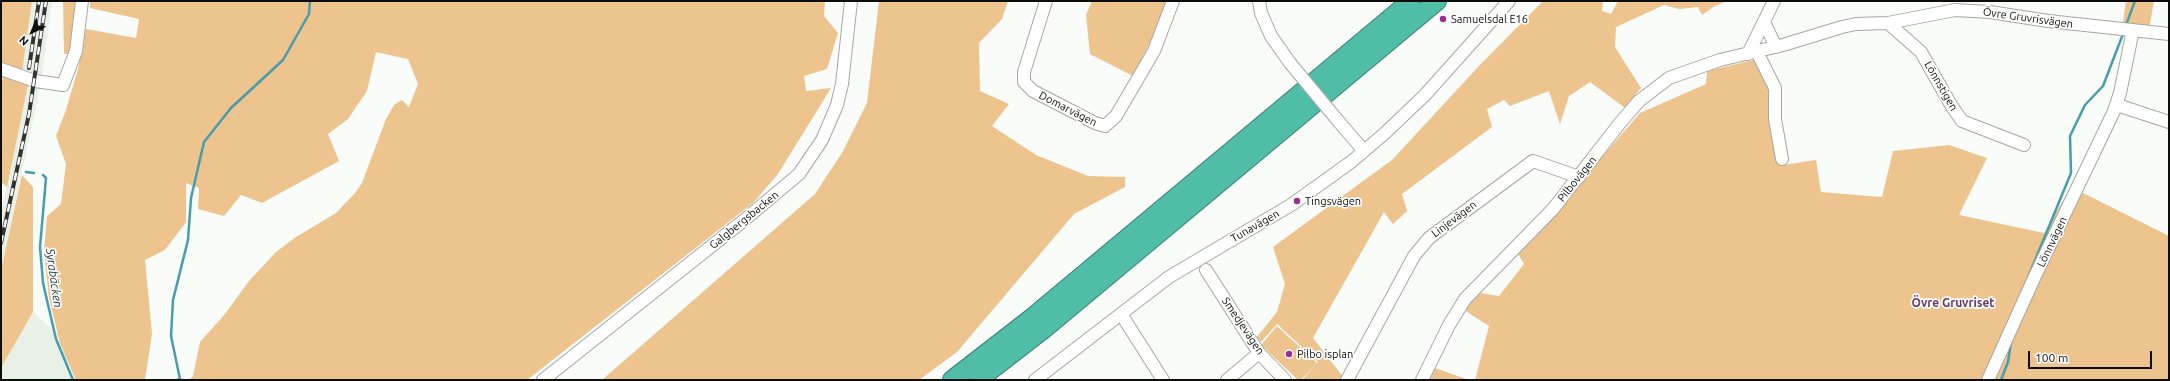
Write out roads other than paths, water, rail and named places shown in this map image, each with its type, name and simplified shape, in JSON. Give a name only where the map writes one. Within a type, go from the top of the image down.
[{"type":"highway","points":[[952,380],[1039,312],[1410,1]]},
{"type":"highway","points":[[978,380],[1045,328],[1437,1]]},
{"type":"street","points":[[2,71],[35,81],[63,85],[76,51],[82,1]]},
{"type":"street","name":"Galgbergsbacken","points":[[543,380],[743,221],[799,174],[826,133],[837,106],[842,84],[851,1]]},
{"type":"street","name":"Domarvägen","points":[[1046,1],[1024,72],[1024,82],[1033,91],[1095,123],[1105,126],[1116,116],[1154,51],[1173,1]]},
{"type":"street","points":[[1259,1],[1261,13],[1271,36],[1290,63],[1364,151]]},
{"type":"street","name":"Tunavägen","points":[[1035,380],[1184,268],[1270,218],[1311,192],[1364,151],[1424,95],[1509,1]]},
{"type":"street","points":[[1774,1],[1765,12],[1752,53],[1774,88],[1775,119],[1782,159]]},
{"type":"street","name":"Övre Gruvrisvägen","points":[[1752,53],[1849,26],[1888,23],[1944,11],[1966,10],[2169,34]]},
{"type":"street","points":[[1765,12],[1776,47]]},
{"type":"street","name":"Lönnstigen","points":[[1888,23],[1921,52],[1950,105],[1962,121],[2024,145]]},
{"type":"street","name":"Lönnvägen","points":[[1988,380],[2117,105],[2127,30]]},
{"type":"street","name":"Pilbovägen","points":[[1422,380],[1452,320],[1465,299],[1537,227],[1639,101],[1668,78],[1693,68],[1752,53]]},
{"type":"street","points":[[2117,105],[2169,122]]},
{"type":"street","name":"Linjevägen","points":[[1347,380],[1414,256],[1429,238],[1533,160],[1579,177]]},
{"type":"street","name":"Smedjevägen","points":[[1206,270],[1259,352],[1285,380]]},
{"type":"street","points":[[1122,314],[1162,380]]},
{"type":"street","points":[[1227,380],[1259,352]]},
{"type":"waterway","points":[[177,380],[180,379],[171,336],[173,300],[188,240],[191,198],[204,142],[231,108],[283,60],[309,14],[310,1]]},
{"type":"waterway","points":[[2126,25],[2135,1]]},
{"type":"waterway","points":[[2017,304],[2071,173],[2070,136],[2085,105],[2103,86],[2123,34]]},
{"type":"waterway","points":[[26,172],[34,173]]},
{"type":"waterway","name":"Syrabäcken","points":[[43,175],[46,178],[40,247],[43,283],[56,339],[73,380]]},
{"type":"waterway","points":[[2001,380],[2008,362],[2011,342]]},
{"type":"railway","points":[[29,68],[39,1]]},
{"type":"railway","points":[[1,243],[29,114],[46,1]]},
{"type":"place","name":"Samuelsdal E16","points":[[1443,19]]},
{"type":"place","name":"Tingsvägen","points":[[1297,201]]},
{"type":"place","name":"Pilbo isplan","points":[[1289,354]]},
{"type":"district","name":"Övre Gruvriset","points":[[1953,303]]}]
